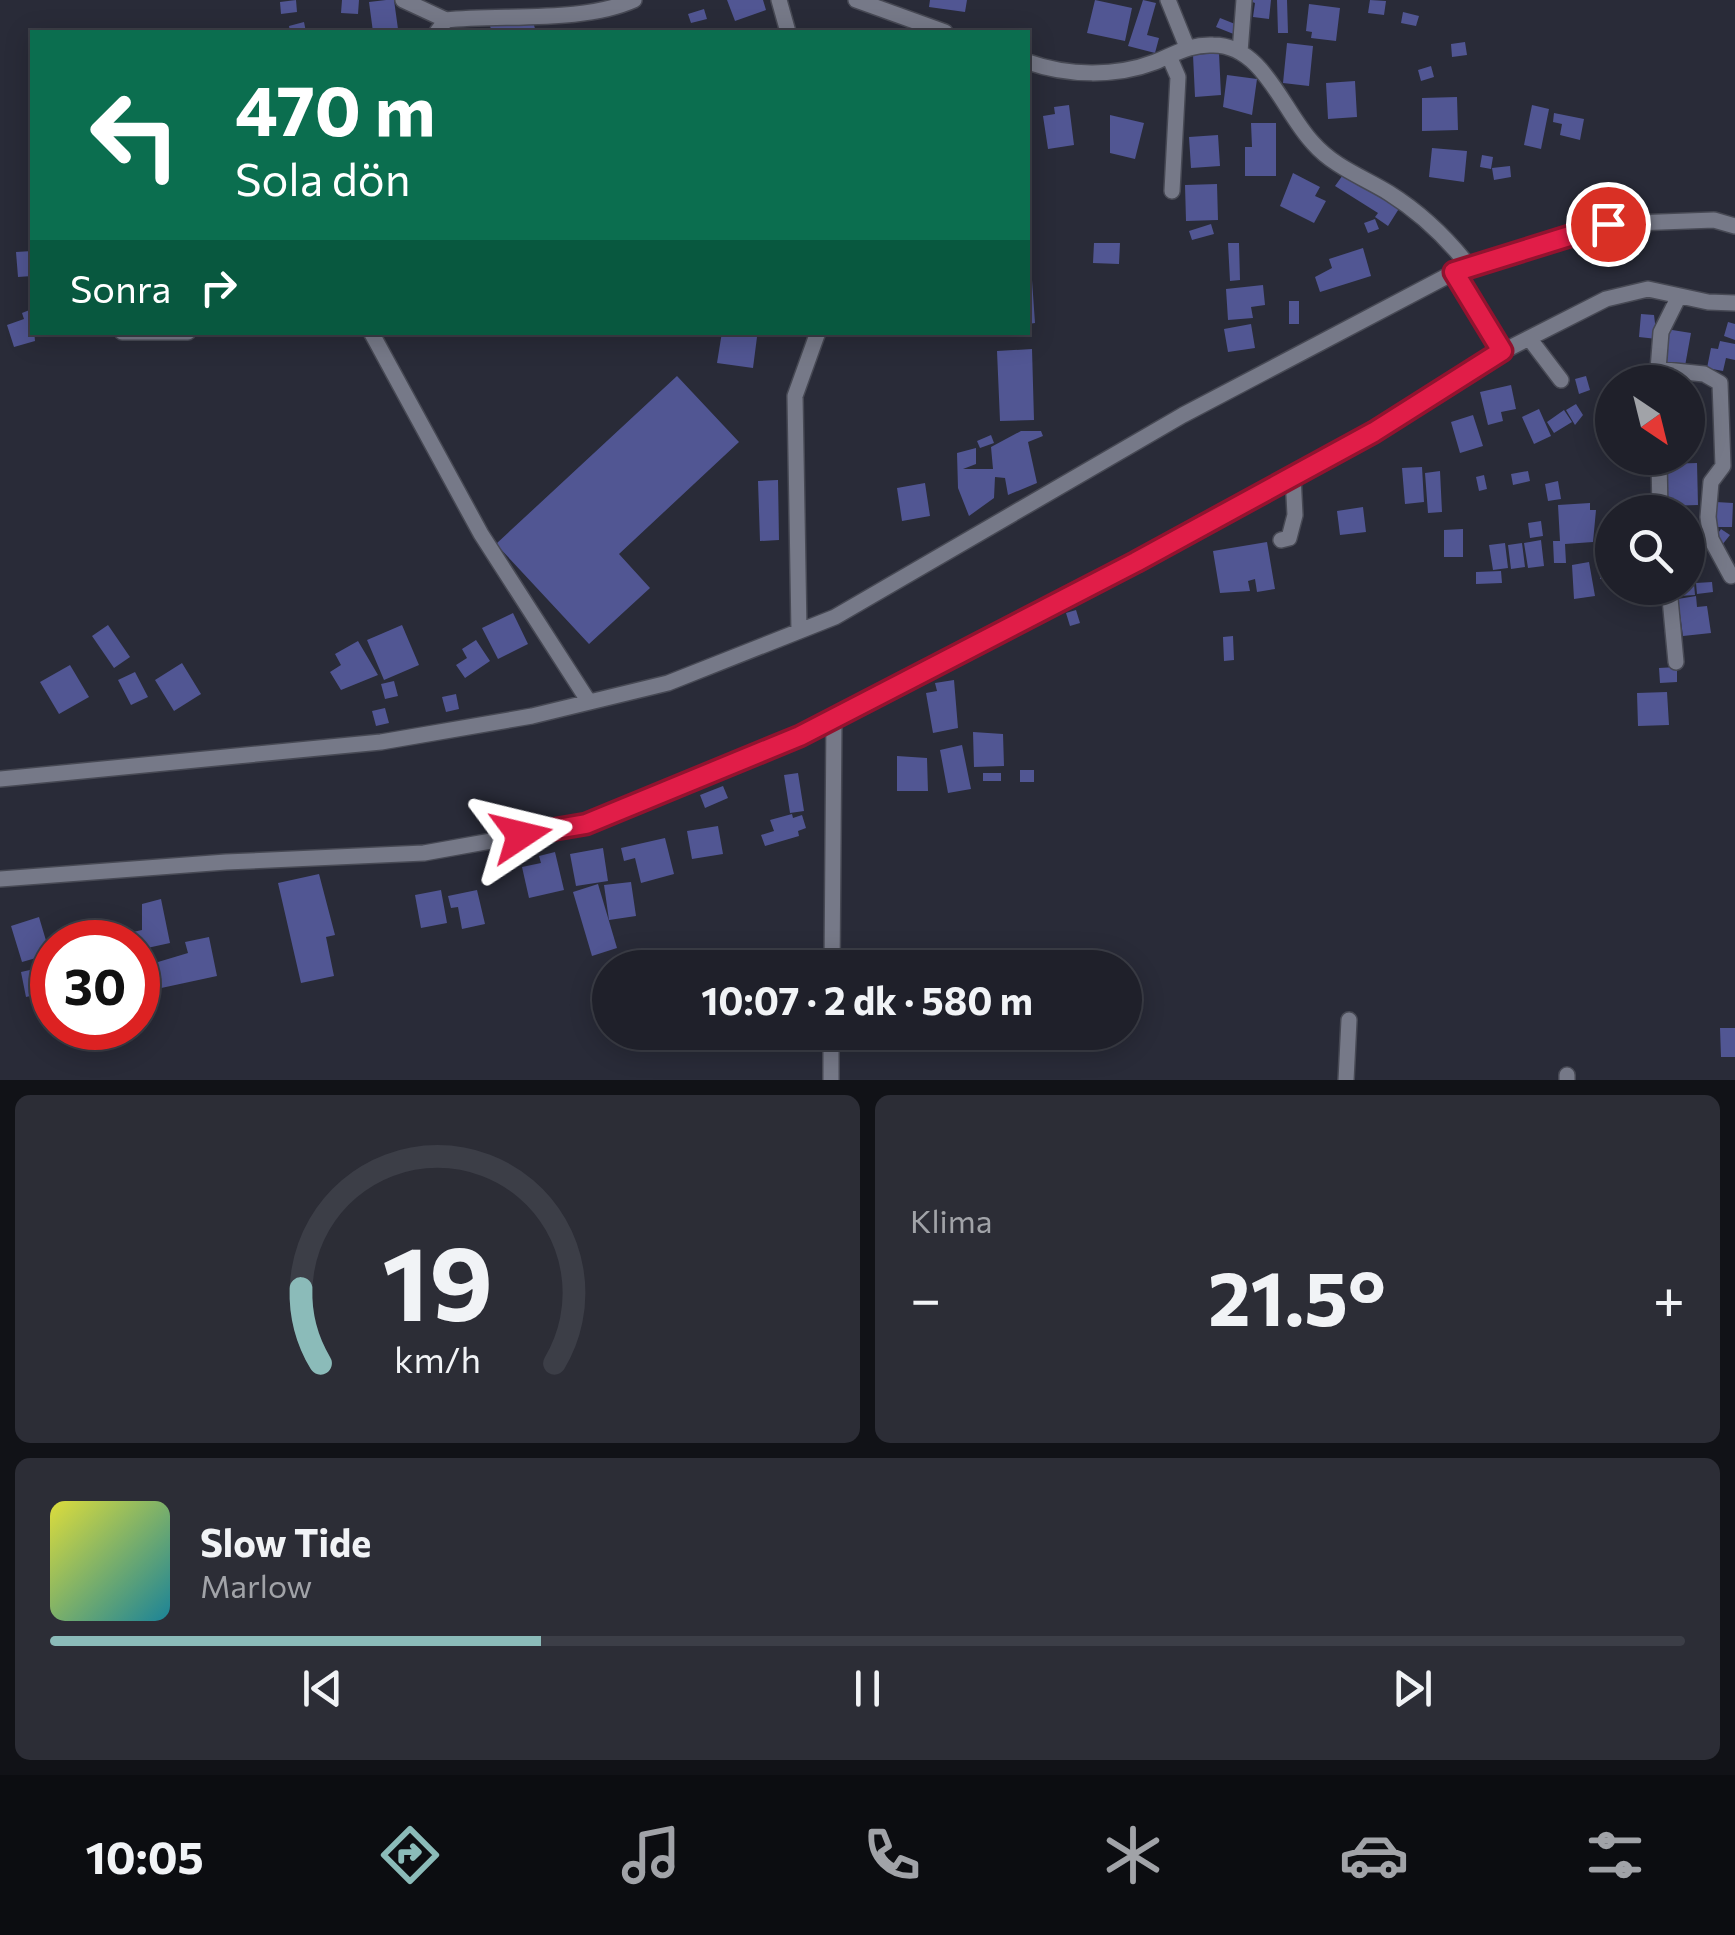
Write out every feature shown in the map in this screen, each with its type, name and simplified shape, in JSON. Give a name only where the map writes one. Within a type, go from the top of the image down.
[{"type":"street","points":[[403,0],[441,26],[620,6],[634,0]]},
{"type":"street","points":[[780,0],[788,30]]},
{"type":"street","points":[[856,0],[939,30]]},
{"type":"street","points":[[1168,0],[1187,47]]},
{"type":"street","points":[[1240,52],[1244,0]]},
{"type":"street","points":[[544,30],[548,14]]},
{"type":"street","points":[[1030,62],[1108,74],[1187,47],[1217,44],[1240,52],[1263,72],[1312,142],[1338,165],[1391,194],[1441,230],[1502,351]]},
{"type":"street","points":[[1169,56],[1178,77],[1172,192]]},
{"type":"street","points":[[0,779],[381,742],[668,683],[835,616],[968,543],[1182,415],[1461,268],[1608,224],[1714,220],[1735,226]]},
{"type":"street","points":[[0,879],[226,862],[424,853],[586,824],[674,792],[834,719],[1374,432],[1502,351],[1606,299],[1648,289],[1735,302]]},
{"type":"street","points":[[1657,365],[1661,332],[1679,296]]},
{"type":"street","points":[[373,335],[481,534],[589,702]]},
{"type":"street","points":[[799,631],[795,396],[817,335]]},
{"type":"street","points":[[1529,338],[1561,380]]},
{"type":"street","points":[[1705,375],[1720,383],[1723,466],[1711,482],[1710,539],[1731,576]]},
{"type":"street","points":[[1281,540],[1288,538],[1295,515],[1293,476]]},
{"type":"street","points":[[1671,605],[1676,662]]},
{"type":"street","points":[[832,950],[834,719]]},
{"type":"street","points":[[1346,1080],[1350,1020]]},
{"type":"street","points":[[831,1050],[831,1080]]},
{"type":"building","points":[[296,0],[297,12],[281,14],[280,2]]},
{"type":"building","points":[[342,0],[359,0],[358,14],[341,13]]},
{"type":"building","points":[[394,0],[398,29],[373,30],[369,2]]},
{"type":"building","points":[[727,0],[763,0],[766,10],[735,21]]},
{"type":"building","points":[[930,0],[967,0],[965,12],[929,7]]},
{"type":"building","points":[[1095,0],[1132,8],[1125,41],[1087,33]]},
{"type":"building","points":[[1143,0],[1156,3],[1147,35],[1159,38],[1155,53],[1128,46]]},
{"type":"building","points":[[1247,0],[1271,0],[1269,19],[1253,17],[1255,3]]},
{"type":"building","points":[[1277,0],[1287,0],[1288,33],[1278,33]]},
{"type":"building","points":[[1370,0],[1386,1],[1384,15],[1368,13]]},
{"type":"building","points":[[1309,4],[1340,8],[1336,41],[1311,38],[1312,32],[1306,31]]},
{"type":"building","points":[[704,9],[707,19],[691,23],[688,14]]},
{"type":"building","points":[[1403,12],[1419,16],[1416,26],[1401,23]]},
{"type":"building","points":[[531,15],[535,30],[491,30],[490,26]]},
{"type":"building","points":[[1220,18],[1240,26],[1236,35],[1216,27]]},
{"type":"building","points":[[304,22],[306,30],[290,30],[289,26]]},
{"type":"building","points":[[1465,42],[1467,55],[1452,57],[1451,44]]},
{"type":"building","points":[[1287,43],[1313,46],[1309,86],[1283,83]]},
{"type":"building","points":[[1219,53],[1221,95],[1195,97],[1193,55]]},
{"type":"building","points":[[1431,66],[1434,77],[1421,81],[1418,70]]},
{"type":"building","points":[[1227,75],[1257,79],[1252,115],[1223,107]]},
{"type":"building","points":[[1355,81],[1357,117],[1328,119],[1326,83]]},
{"type":"building","points":[[1457,97],[1458,130],[1422,131],[1422,98]]},
{"type":"building","points":[[1069,105],[1074,145],[1048,149],[1043,116],[1055,114],[1054,107]]},
{"type":"building","points":[[1532,105],[1549,109],[1541,149],[1524,145]]},
{"type":"building","points":[[1554,113],[1584,119],[1580,140],[1560,135],[1562,124],[1553,122]]},
{"type":"building","points":[[1110,115],[1144,123],[1135,159],[1110,153]]},
{"type":"building","points":[[1251,123],[1276,123],[1276,176],[1245,176],[1245,147],[1252,147]]},
{"type":"building","points":[[1218,135],[1220,166],[1191,168],[1189,137]]},
{"type":"building","points":[[1432,148],[1467,151],[1464,182],[1429,177]]},
{"type":"building","points":[[1482,155],[1493,157],[1491,169],[1480,167]]},
{"type":"building","points":[[1510,166],[1511,177],[1494,180],[1492,168]]},
{"type":"building","points":[[1345,172],[1400,207],[1388,226],[1375,217],[1378,213],[1335,186]]},
{"type":"building","points":[[1293,173],[1320,187],[1315,196],[1326,201],[1314,223],[1280,206]]},
{"type":"building","points":[[1217,184],[1218,220],[1186,221],[1185,185]]},
{"type":"building","points":[[1375,219],[1379,229],[1368,233],[1364,223]]},
{"type":"building","points":[[1211,224],[1214,234],[1192,240],[1189,231]]},
{"type":"building","points":[[1094,243],[1120,243],[1119,264],[1093,263]]},
{"type":"building","points":[[1228,243],[1239,243],[1240,280],[1230,281]]},
{"type":"building","points":[[1363,248],[1371,276],[1320,292],[1315,277],[1332,268],[1329,259]]},
{"type":"building","points":[[30,251],[30,276],[18,277],[16,252]]},
{"type":"building","points":[[1030,280],[1032,280],[1035,323],[1030,324]]},
{"type":"building","points":[[1263,285],[1265,305],[1251,307],[1253,318],[1228,320],[1226,289]]},
{"type":"building","points":[[1289,301],[1299,301],[1299,324],[1289,324]]},
{"type":"building","points":[[30,310],[30,335],[34,335],[35,341],[14,347],[7,325],[24,319],[22,313]]},
{"type":"building","points":[[1641,314],[1654,315],[1657,339],[1639,337]]},
{"type":"building","points":[[1728,322],[1735,324],[1735,340],[1724,336]]},
{"type":"building","points":[[1251,324],[1255,348],[1228,352],[1224,329]]},
{"type":"building","points":[[1666,329],[1691,333],[1685,365],[1660,363]]},
{"type":"building","points":[[722,335],[757,337],[753,368],[717,363]]},
{"type":"building","points":[[1720,341],[1735,344],[1735,360],[1726,358],[1723,371],[1707,368],[1711,348],[1718,349]]},
{"type":"building","points":[[1032,349],[1034,420],[1000,421],[997,351]]},
{"type":"building","points":[[677,376],[739,442],[619,554],[650,588],[589,644],[496,544]]},
{"type":"building","points":[[1586,376],[1590,390],[1579,394],[1575,379]]},
{"type":"building","points":[[1511,385],[1516,409],[1501,412],[1503,421],[1488,425],[1480,392]]},
{"type":"building","points":[[1576,404],[1583,415],[1575,425],[1566,410]]},
{"type":"building","points":[[1539,409],[1551,436],[1534,444],[1522,417]]},
{"type":"building","points":[[1564,410],[1572,422],[1554,433],[1547,422]]},
{"type":"building","points":[[1473,415],[1483,446],[1460,453],[1451,422]]},
{"type":"building","points":[[1021,431],[1041,431],[1043,436],[1028,442],[1037,483],[1008,495],[1005,478],[995,477],[994,498],[969,516],[958,488],[957,453],[976,448],[976,464],[963,469],[993,469],[991,447]]},
{"type":"building","points":[[991,435],[994,443],[980,448],[977,441]]},
{"type":"building","points":[[1422,467],[1424,502],[1405,504],[1402,468]]},
{"type":"building","points":[[1440,471],[1442,512],[1428,513],[1425,473]]},
{"type":"building","points":[[1528,471],[1530,481],[1513,485],[1511,474]]},
{"type":"building","points":[[1484,475],[1487,489],[1479,491],[1476,477]]},
{"type":"building","points":[[1665,475],[1697,475],[1698,495],[1666,495]]},
{"type":"building","points":[[778,480],[779,540],[760,541],[758,481]]},
{"type":"building","points":[[1558,481],[1561,499],[1548,501],[1545,484]]},
{"type":"building","points":[[925,483],[930,516],[902,521],[897,488]]},
{"type":"building","points":[[1716,502],[1733,503],[1732,527],[1715,527]]},
{"type":"building","points":[[1590,503],[1590,510],[1595,510],[1593,542],[1565,544],[1566,563],[1554,563],[1553,541],[1560,541],[1558,505]]},
{"type":"building","points":[[1363,507],[1366,532],[1340,535],[1337,511]]},
{"type":"building","points":[[1541,521],[1543,536],[1530,538],[1528,523]]},
{"type":"building","points":[[1463,529],[1463,557],[1444,557],[1444,530]]},
{"type":"building","points":[[1721,529],[1730,535],[1722,545],[1714,539]]},
{"type":"building","points":[[1541,540],[1544,566],[1528,568],[1524,543]]},
{"type":"building","points":[[1267,542],[1275,589],[1257,592],[1255,579],[1248,581],[1250,591],[1220,593],[1213,551]]},
{"type":"building","points":[[1505,543],[1508,568],[1493,570],[1489,545]]},
{"type":"building","points":[[1522,543],[1525,567],[1511,569],[1508,545]]},
{"type":"building","points":[[1589,562],[1595,596],[1574,599],[1572,565]]},
{"type":"building","points":[[1501,571],[1502,583],[1476,584],[1476,572]]},
{"type":"building","points":[[1705,582],[1712,582],[1713,592],[1705,593]]},
{"type":"building","points":[[1679,605],[1707,606],[1711,633],[1683,636]]},
{"type":"building","points":[[1076,610],[1080,623],[1070,626],[1066,613]]},
{"type":"building","points":[[513,613],[528,644],[498,659],[482,628]]},
{"type":"building","points":[[108,625],[130,657],[114,668],[92,636]]},
{"type":"building","points":[[402,625],[419,665],[384,680],[367,640]]},
{"type":"building","points":[[1233,636],[1234,660],[1224,661],[1223,637]]},
{"type":"building","points":[[476,640],[490,661],[465,678],[456,665],[467,658],[462,649]]},
{"type":"building","points":[[358,641],[378,675],[341,690],[330,672],[341,665],[335,654]]},
{"type":"building","points":[[182,663],[201,694],[174,711],[155,680]]},
{"type":"building","points":[[70,665],[89,697],[59,714],[40,682]]},
{"type":"building","points":[[1677,667],[1677,682],[1660,683],[1659,668]]},
{"type":"building","points":[[135,672],[148,697],[131,705],[118,680]]},
{"type":"building","points":[[954,680],[958,728],[933,733],[926,693],[937,691],[935,683]]},
{"type":"building","points":[[394,681],[398,696],[385,699],[381,684]]},
{"type":"building","points":[[1667,692],[1669,725],[1638,726],[1637,693]]},
{"type":"building","points":[[456,694],[459,709],[446,712],[442,697]]},
{"type":"building","points":[[385,708],[389,723],[376,726],[372,711]]},
{"type":"building","points":[[973,732],[1003,734],[1004,766],[974,767]]},
{"type":"building","points":[[962,745],[971,789],[948,793],[940,750]]},
{"type":"building","points":[[897,756],[927,758],[928,791],[897,791]]},
{"type":"building","points":[[1020,770],[1034,770],[1034,782],[1020,782]]},
{"type":"building","points":[[798,773],[804,811],[790,813],[784,775]]},
{"type":"building","points":[[983,773],[1001,773],[1001,781],[983,781]]},
{"type":"building","points":[[723,786],[728,798],[705,808],[700,795]]},
{"type":"building","points":[[792,814],[793,818],[802,815],[806,828],[798,831],[799,836],[765,846],[761,835],[774,831],[770,820]]},
{"type":"building","points":[[718,826],[723,854],[692,859],[687,831]]},
{"type":"building","points":[[665,838],[674,874],[641,883],[635,858],[624,861],[621,848]]},
{"type":"building","points":[[603,848],[608,881],[576,886],[570,854]]},
{"type":"building","points":[[555,852],[564,890],[529,898],[522,867],[541,863],[539,856]]},
{"type":"building","points":[[319,874],[335,935],[326,937],[334,976],[301,983],[278,883]]},
{"type":"building","points":[[631,882],[636,916],[609,920],[604,885]]},
{"type":"building","points":[[598,884],[617,948],[592,950],[592,956],[573,892]]},
{"type":"building","points":[[441,890],[447,923],[421,928],[415,895]]},
{"type":"building","points":[[477,890],[485,924],[462,929],[458,907],[451,908],[448,896]]},
{"type":"building","points":[[161,899],[170,943],[160,945],[160,920],[142,920],[142,904]]},
{"type":"building","points":[[39,917],[40,920],[30,920],[30,960],[22,962],[11,926]]},
{"type":"building","points":[[209,937],[217,976],[160,988],[160,961],[188,953],[185,942]]},
{"type":"building","points":[[30,970],[30,996],[26,997],[21,972]]},
{"type":"building","points":[[1720,1028],[1735,1028],[1735,1057],[1721,1057]]},
{"type":"route","points":[[521,835],[586,824],[674,792],[800,736],[1136,562],[1374,432],[1502,351],[1454,272],[1608,224]]}]
